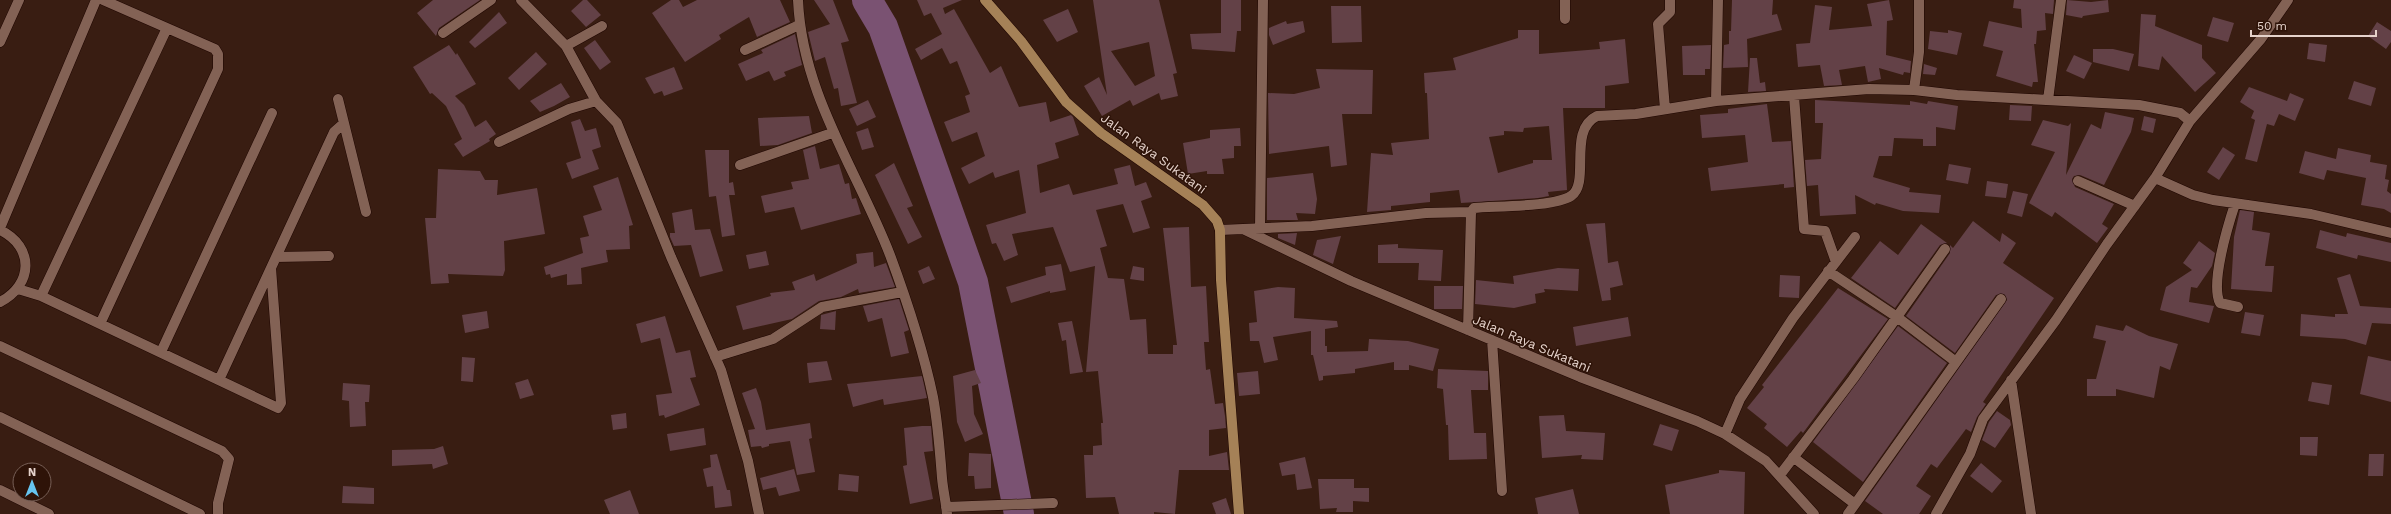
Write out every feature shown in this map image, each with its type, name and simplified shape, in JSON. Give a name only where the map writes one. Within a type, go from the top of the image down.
[{"type":"main road","name":"Jalan Raya Sukatani","points":[[985,0],[1021,41],[1066,102],[1101,133],[1203,204],[1217,221],[1220,230],[1221,280],[1239,514]]},
{"type":"street","points":[[0,42],[19,0]]},
{"type":"street","points":[[0,302],[18,289],[25,272],[24,254],[10,235],[0,229],[96,0]]},
{"type":"street","points":[[100,324],[218,69],[218,54],[215,49],[103,0]]},
{"type":"street","points":[[443,33],[490,0]]},
{"type":"street","points":[[521,0],[566,46],[596,101],[617,123],[671,258],[715,357],[748,461],[759,514]]},
{"type":"street","points":[[798,0],[799,25],[814,84],[832,133],[869,206],[922,349],[940,435],[942,480],[947,510],[985,505],[1053,503]]},
{"type":"street","points":[[1260,228],[1263,0]]},
{"type":"street","points":[[1565,0],[1565,19]]},
{"type":"street","points":[[1665,109],[1658,24],[1670,12],[1670,0]]},
{"type":"street","points":[[1716,101],[1718,0]]},
{"type":"street","points":[[1914,90],[1919,52],[1919,0]]},
{"type":"street","points":[[2048,100],[2061,0]]},
{"type":"street","points":[[1936,514],[1970,454],[1983,420],[2056,320],[2155,178],[2190,121],[2261,39],[2288,0]]},
{"type":"street","points":[[745,50],[799,25]]},
{"type":"street","points":[[566,46],[602,26]]},
{"type":"street","points":[[41,296],[167,28]]},
{"type":"street","points":[[1468,330],[1471,212],[1474,208],[1556,202],[1571,196],[1578,185],[1580,156],[1584,132],[1591,119],[1597,116],[1636,114],[1716,101],[1869,89],[1914,90],[1957,95],[2139,105],[2180,113],[2190,121]]},
{"type":"street","points":[[1794,96],[1804,229],[1825,231],[1836,262]]},
{"type":"street","points":[[338,98],[366,212]]},
{"type":"street","points":[[499,142],[569,109],[596,101]]},
{"type":"street","points":[[161,352],[272,113]]},
{"type":"street","points":[[220,380],[334,132],[344,124]]},
{"type":"street","points":[[740,165],[832,133]]},
{"type":"street","points":[[2155,178],[2193,195],[2235,204],[2311,214],[2391,233]]},
{"type":"street","points":[[2078,181],[2135,206]]},
{"type":"street","points":[[2235,204],[2224,235],[2216,293],[2220,303],[2238,307]]},
{"type":"street","points":[[1243,229],[1312,226],[1419,213],[1471,212]]},
{"type":"street","name":"Jalan Raya Sukatani","points":[[1220,230],[1243,229],[1351,281],[1580,377],[1697,421],[1725,434],[1750,449],[1780,475],[1814,514]]},
{"type":"street","points":[[1725,434],[1740,399],[1793,318],[1855,237]]},
{"type":"street","points":[[1780,475],[1853,380],[1945,250]]},
{"type":"street","points":[[276,258],[329,256]]},
{"type":"street","points":[[18,289],[41,296],[278,408],[281,403],[271,268]]},
{"type":"street","points":[[1828,271],[1897,317],[1956,362]]},
{"type":"street","points":[[715,357],[773,339],[822,307],[902,292]]},
{"type":"street","points":[[1848,514],[2001,299]]},
{"type":"street","points":[[1492,340],[1502,491]]},
{"type":"street","points":[[0,346],[222,451],[229,459],[218,503],[218,514]]},
{"type":"street","points":[[2011,380],[2032,514]]},
{"type":"street","points":[[0,417],[200,514]]},
{"type":"street","points":[[1793,457],[1855,504]]},
{"type":"street","points":[[0,490],[49,514]]},
{"type":"building","points":[[433,0],[480,0],[439,28],[436,36],[417,13]]},
{"type":"building","points":[[583,0],[587,0],[601,15],[586,27],[571,11]]},
{"type":"building","points":[[671,0],[679,0],[683,7],[697,0],[780,0],[790,22],[757,37],[749,17],[719,35],[721,39],[685,62],[652,13]]},
{"type":"building","points":[[814,0],[833,0],[849,41],[841,43],[857,103],[841,106],[838,88],[834,89],[825,57],[815,61],[808,32],[830,24]]},
{"type":"building","points":[[917,0],[962,0],[943,8],[945,14],[954,9],[990,73],[1001,66],[1019,107],[1046,102],[1050,122],[1071,115],[1073,117],[1079,135],[1055,143],[1059,158],[1037,165],[1040,193],[1069,184],[1073,195],[1118,184],[1114,169],[1130,165],[1135,186],[1146,182],[1152,197],[1141,201],[1150,228],[1133,233],[1123,204],[1096,210],[1107,246],[1100,248],[1108,278],[1124,279],[1130,320],[1146,319],[1148,354],[1173,354],[1173,345],[1177,345],[1163,228],[1189,227],[1191,287],[1206,286],[1209,342],[1204,342],[1206,370],[1210,369],[1215,404],[1223,403],[1225,416],[1226,428],[1209,430],[1209,456],[1227,452],[1229,470],[1179,470],[1175,514],[1154,512],[1154,514],[1119,514],[1115,497],[1086,498],[1084,455],[1093,455],[1093,446],[1102,445],[1101,423],[1103,423],[1098,371],[1086,372],[1095,266],[1070,272],[1053,227],[1012,234],[1018,255],[1004,261],[996,243],[992,244],[986,225],[1026,213],[1019,170],[995,178],[993,172],[969,184],[961,168],[985,156],[977,132],[952,142],[944,122],[970,112],[965,96],[970,94],[957,61],[950,64],[942,48],[921,60],[915,49],[942,34],[931,13],[924,16]]},
{"type":"building","points":[[1093,0],[1159,0],[1177,73],[1173,74],[1178,96],[1161,100],[1159,93],[1133,106],[1130,100],[1102,116],[1084,86],[1099,77],[1107,95]],"holes":[[[1149,42],[1155,76],[1135,86],[1111,51]]]},
{"type":"building","points":[[1221,0],[1241,0],[1241,31],[1237,31],[1235,52],[1192,49],[1190,34],[1221,33]]},
{"type":"building","points":[[1732,0],[1773,0],[1772,15],[1777,14],[1782,30],[1747,39],[1748,67],[1723,68],[1724,45],[1729,44],[1729,31],[1731,31]]},
{"type":"building","points":[[1889,0],[1893,20],[1887,21],[1886,55],[1911,61],[1910,73],[1904,72],[1903,75],[1879,68],[1881,79],[1868,82],[1865,66],[1839,70],[1842,85],[1824,86],[1820,65],[1798,67],[1796,44],[1810,43],[1815,5],[1832,7],[1829,30],[1872,26],[1867,4]]},
{"type":"building","points":[[2014,0],[2054,0],[2053,14],[2045,13],[2046,30],[2037,31],[2036,44],[2034,44],[2038,82],[2033,82],[2032,87],[1996,76],[2003,51],[1983,46],[1989,21],[2022,28],[2021,9],[2013,8]]},
{"type":"building","points":[[2067,0],[2091,2],[2108,0],[2109,12],[2083,16],[2082,18],[2066,15]]},
{"type":"building","points":[[1331,6],[1361,6],[1362,42],[1332,43]]},
{"type":"building","points":[[1068,9],[1078,32],[1057,42],[1043,20]]},
{"type":"building","points":[[499,12],[507,23],[475,48],[469,42]]},
{"type":"building","points":[[2141,14],[2156,15],[2155,26],[2202,45],[2202,58],[2216,73],[2195,92],[2162,56],[2159,70],[2138,66]]},
{"type":"building","points":[[2213,17],[2234,23],[2228,42],[2207,36]]},
{"type":"building","points":[[1286,21],[1287,24],[1303,21],[1305,32],[1273,45],[1269,35],[1269,28]]},
{"type":"building","points":[[2377,22],[2391,31],[2391,42],[2386,49],[2368,36]]},
{"type":"building","points":[[1518,30],[1539,30],[1539,54],[1600,49],[1599,42],[1625,39],[1629,83],[1605,86],[1605,108],[1563,108],[1567,190],[1548,192],[1549,196],[1538,198],[1461,203],[1459,190],[1430,193],[1430,202],[1391,206],[1391,210],[1367,212],[1371,153],[1393,155],[1391,143],[1429,139],[1427,93],[1425,93],[1424,73],[1456,70],[1453,58],[1518,38]],"holes":[[[1549,126],[1552,160],[1533,160],[1533,163],[1498,173],[1489,137],[1504,135],[1504,131],[1523,132],[1524,128]]]},
{"type":"building","points":[[1948,30],[1962,33],[1957,55],[1928,49],[1930,31],[1948,33]]},
{"type":"building","points":[[795,34],[802,65],[784,72],[786,76],[774,81],[769,71],[746,81],[738,64],[763,53],[761,50]]},
{"type":"building","points":[[595,40],[611,62],[600,70],[584,48]]},
{"type":"building","points":[[2309,43],[2327,45],[2325,62],[2307,59]]},
{"type":"building","points":[[449,45],[456,55],[457,53],[476,84],[455,96],[464,105],[475,127],[486,120],[496,134],[489,139],[490,141],[463,157],[454,144],[462,139],[446,106],[432,93],[430,94],[413,67]]},
{"type":"building","points":[[1711,45],[1710,69],[1705,69],[1705,75],[1683,75],[1682,46]]},
{"type":"building","points":[[2093,49],[2113,49],[2134,54],[2129,71],[2093,62]]},
{"type":"building","points":[[536,52],[547,64],[519,90],[508,78]]},
{"type":"building","points":[[2074,55],[2092,63],[2084,79],[2066,71]]},
{"type":"building","points":[[1750,58],[1757,58],[1760,83],[1765,82],[1766,91],[1748,92]]},
{"type":"building","points":[[1924,64],[1937,68],[1935,75],[1923,74]]},
{"type":"building","points":[[674,67],[683,89],[664,96],[662,91],[654,94],[645,78]]},
{"type":"building","points":[[1316,69],[1373,70],[1372,114],[1342,114],[1347,165],[1331,167],[1329,146],[1269,154],[1268,93],[1294,94],[1320,88]]},
{"type":"building","points":[[2354,81],[2376,88],[2371,106],[2348,99]]},
{"type":"building","points":[[561,83],[570,97],[540,112],[530,101]]},
{"type":"building","points":[[2249,87],[2287,101],[2290,93],[2304,99],[2295,121],[2279,114],[2274,126],[2267,124],[2257,162],[2245,159],[2255,120],[2251,118],[2254,111],[2240,102]]},
{"type":"building","points":[[868,100],[876,117],[857,126],[849,109]]},
{"type":"building","points":[[1815,100],[1910,105],[1910,101],[1927,104],[1928,101],[1958,106],[1955,130],[1936,127],[1936,146],[1923,146],[1923,139],[1894,138],[1892,156],[1879,156],[1873,177],[1910,188],[1909,192],[1941,195],[1939,213],[1903,211],[1876,203],[1875,205],[1855,195],[1856,214],[1820,216],[1818,185],[1807,186],[1805,160],[1821,159],[1823,123],[1815,123]]},
{"type":"building","points":[[1767,104],[1772,142],[1791,141],[1794,187],[1784,188],[1784,184],[1711,191],[1708,168],[1748,162],[1745,135],[1702,138],[1700,115],[1728,113],[1728,109]]},
{"type":"building","points":[[2010,105],[2032,106],[2031,121],[2009,120]]},
{"type":"building","points":[[2105,112],[2134,118],[2131,132],[2104,185],[2080,175],[2074,176],[2072,179],[2075,187],[2114,204],[2102,224],[2108,228],[2097,243],[2055,212],[2052,217],[2029,203],[2055,152],[2031,145],[2043,120],[2068,126],[2071,123],[2066,175],[2091,124],[2101,129]]},
{"type":"building","points":[[809,116],[812,133],[778,145],[760,146],[758,118]]},
{"type":"building","points":[[2144,116],[2156,119],[2153,133],[2141,130]]},
{"type":"building","points":[[580,119],[585,131],[596,128],[601,147],[592,150],[599,169],[572,179],[566,163],[581,158],[571,122]]},
{"type":"building","points":[[868,128],[874,147],[862,150],[856,132]]},
{"type":"building","points":[[1240,128],[1241,146],[1234,146],[1234,158],[1222,159],[1224,174],[1207,174],[1207,171],[1188,174],[1183,143],[1210,138],[1210,130]]},
{"type":"building","points":[[815,146],[820,169],[839,164],[845,184],[849,183],[852,199],[856,198],[861,214],[801,230],[794,207],[765,213],[761,196],[793,189],[791,182],[809,179],[803,150]]},
{"type":"building","points":[[2223,147],[2235,155],[2219,180],[2207,172]]},
{"type":"building","points":[[2338,148],[2371,155],[2370,162],[2387,165],[2385,179],[2389,180],[2387,191],[2391,194],[2391,213],[2384,209],[2361,205],[2366,178],[2327,170],[2324,180],[2299,173],[2305,151],[2336,159]]},
{"type":"building","points":[[705,150],[729,150],[729,183],[733,182],[735,195],[729,195],[735,235],[722,237],[716,196],[709,197]]},
{"type":"building","points":[[894,163],[913,206],[907,208],[922,237],[908,244],[875,175]]},
{"type":"building","points":[[1949,164],[1971,168],[1968,184],[1946,180]]},
{"type":"building","points":[[438,169],[480,171],[485,180],[498,180],[497,195],[537,188],[545,234],[504,241],[505,270],[503,276],[448,274],[449,283],[431,284],[425,218],[436,218]]},
{"type":"building","points":[[1313,173],[1317,199],[1315,214],[1296,213],[1298,220],[1267,220],[1267,178]]},
{"type":"building","points":[[618,177],[633,225],[629,226],[630,249],[606,250],[608,262],[581,268],[582,284],[567,285],[567,274],[551,278],[550,274],[546,275],[544,267],[583,253],[580,238],[589,236],[583,216],[602,210],[593,186]]},
{"type":"building","points":[[1987,181],[2008,184],[2006,198],[1985,196]]},
{"type":"building","points":[[2013,191],[2028,194],[2022,217],[2007,213]]},
{"type":"building","points":[[692,209],[695,230],[710,229],[723,271],[700,277],[691,245],[674,246],[670,237],[670,233],[675,233],[672,213]]},
{"type":"building","points":[[2240,210],[2254,212],[2252,230],[2270,233],[2265,266],[2274,266],[2272,292],[2231,289],[2234,237]]},
{"type":"building","points":[[1973,221],[2000,242],[2002,233],[2016,243],[2003,263],[2054,298],[1983,402],[1986,404],[1977,417],[1971,432],[1966,429],[1937,468],[1931,464],[1916,486],[1931,496],[1919,514],[1883,514],[1865,501],[2007,300],[2004,294],[1996,295],[1955,353],[1906,316],[1950,253],[1950,245],[1953,248]]},
{"type":"building","points":[[1605,223],[1608,263],[1618,261],[1623,285],[1610,288],[1611,300],[1602,301],[1586,224]]},
{"type":"building","points":[[1921,224],[1947,243],[1940,245],[1895,308],[1851,278],[1880,241],[1898,255]]},
{"type":"building","points":[[2320,230],[2346,237],[2347,233],[2391,243],[2391,262],[2358,255],[2357,259],[2316,248]]},
{"type":"building","points":[[1297,233],[1295,245],[1278,238],[1278,234]]},
{"type":"building","points":[[1341,236],[1333,264],[1313,255],[1317,240]]},
{"type":"building","points":[[2199,241],[2215,253],[2212,266],[2197,288],[2191,287],[2189,302],[2214,306],[2209,323],[2160,310],[2166,287],[2192,270],[2183,263]]},
{"type":"building","points":[[1398,244],[1398,248],[1443,250],[1441,281],[1418,280],[1419,263],[1378,263],[1378,245]]},
{"type":"building","points":[[766,251],[769,265],[749,269],[746,255]]},
{"type":"building","points":[[873,252],[874,267],[886,263],[895,287],[859,293],[858,289],[841,297],[819,301],[792,319],[743,330],[736,306],[771,296],[770,293],[795,290],[792,282],[814,274],[816,281],[857,263],[856,254]]},
{"type":"building","points":[[1061,264],[1066,290],[1050,293],[1050,291],[1011,303],[1006,287],[1046,275],[1045,267]]},
{"type":"building","points":[[929,266],[935,279],[923,284],[918,271]]},
{"type":"building","points":[[1133,266],[1144,268],[1144,281],[1130,279]]},
{"type":"building","points":[[1558,268],[1579,269],[1578,291],[1544,289],[1545,292],[1535,294],[1536,303],[1514,308],[1475,304],[1476,280],[1514,284],[1513,276]]},
{"type":"building","points":[[2350,274],[2360,306],[2391,308],[2391,324],[2372,323],[2366,345],[2345,339],[2300,336],[2301,314],[2335,317],[2335,314],[2348,314],[2337,278]]},
{"type":"building","points":[[1780,275],[1800,276],[1799,298],[1779,297]]},
{"type":"building","points":[[1434,286],[1463,286],[1462,309],[1434,309]]},
{"type":"building","points":[[1278,287],[1295,288],[1294,318],[1337,321],[1338,327],[1325,329],[1325,346],[1327,346],[1327,352],[1368,351],[1369,339],[1408,341],[1439,349],[1433,371],[1409,365],[1409,370],[1394,370],[1394,362],[1355,369],[1355,373],[1323,376],[1323,380],[1319,381],[1313,355],[1311,355],[1311,331],[1273,337],[1278,360],[1264,363],[1259,341],[1250,341],[1249,323],[1257,322],[1254,291]]},
{"type":"building","points":[[1838,288],[1888,319],[1803,433],[1801,431],[1787,447],[1764,428],[1767,424],[1747,408],[1764,387],[1762,385]]},
{"type":"building","points":[[899,299],[909,330],[904,332],[909,353],[891,357],[882,318],[868,322],[863,306]]},
{"type":"building","points":[[487,311],[489,328],[465,333],[462,315]]},
{"type":"building","points":[[836,311],[835,330],[820,329],[821,315]]},
{"type":"building","points":[[2245,312],[2264,315],[2260,336],[2241,333]]},
{"type":"building","points":[[665,316],[676,353],[690,350],[696,377],[690,378],[700,405],[665,418],[664,415],[659,416],[656,395],[672,393],[660,338],[641,343],[636,324]]},
{"type":"building","points":[[1628,317],[1631,336],[1576,346],[1573,327]]},
{"type":"building","points":[[1072,321],[1083,372],[1070,374],[1066,340],[1062,341],[1058,323]]},
{"type":"building","points":[[2096,325],[2123,331],[2126,325],[2149,336],[2178,344],[2170,370],[2160,366],[2154,398],[2116,389],[2116,396],[2087,396],[2087,379],[2096,379],[2106,341],[2093,338]]},
{"type":"building","points":[[1898,326],[1947,363],[1863,482],[1813,442]]},
{"type":"building","points":[[2368,356],[2391,361],[2391,402],[2360,394]]},
{"type":"building","points":[[462,357],[475,358],[473,382],[461,381]]},
{"type":"building","points":[[827,361],[832,380],[809,383],[807,363]]},
{"type":"building","points":[[1438,369],[1488,371],[1488,390],[1471,390],[1474,433],[1486,433],[1487,459],[1449,460],[1448,425],[1446,425],[1443,389],[1437,388]]},
{"type":"building","points":[[975,370],[981,383],[972,386],[974,414],[983,434],[965,442],[957,422],[953,376]]},
{"type":"building","points":[[1258,371],[1260,394],[1239,396],[1237,373]]},
{"type":"building","points":[[922,376],[927,398],[884,405],[883,399],[853,407],[847,384]]},
{"type":"building","points":[[528,379],[534,395],[520,399],[515,383]]},
{"type":"building","points":[[2312,382],[2332,385],[2329,405],[2308,401]]},
{"type":"building","points":[[343,383],[370,385],[369,402],[365,402],[366,426],[350,427],[349,401],[342,400]]},
{"type":"building","points":[[756,388],[761,402],[766,430],[810,423],[812,438],[809,439],[815,472],[797,475],[790,441],[769,444],[769,446],[762,448],[761,446],[751,447],[748,430],[755,429],[742,393]]},
{"type":"building","points":[[1997,411],[2010,420],[2011,425],[1995,448],[1982,440],[1989,422]]},
{"type":"building","points":[[626,413],[627,428],[613,430],[611,415]]},
{"type":"building","points":[[1564,415],[1566,431],[1605,433],[1603,460],[1581,459],[1582,455],[1542,458],[1539,416]]},
{"type":"building","points":[[1660,424],[1679,430],[1672,451],[1653,445]]},
{"type":"building","points":[[931,426],[933,451],[924,452],[933,499],[910,504],[903,466],[907,465],[904,428]]},
{"type":"building","points":[[704,428],[706,445],[670,451],[667,434]]},
{"type":"building","points":[[2300,437],[2318,437],[2317,456],[2300,455]]},
{"type":"building","points":[[443,446],[448,464],[433,469],[432,464],[392,466],[392,450],[434,449]]},
{"type":"building","points":[[969,453],[991,454],[991,488],[975,489],[974,476],[968,476]]},
{"type":"building","points":[[717,454],[727,490],[730,490],[732,506],[715,508],[713,486],[707,487],[703,469],[711,467],[710,455]]},
{"type":"building","points":[[2369,454],[2384,454],[2383,476],[2368,476]]},
{"type":"building","points":[[1305,457],[1312,488],[1297,490],[1295,474],[1282,476],[1279,463]]},
{"type":"building","points":[[1981,463],[2002,481],[1992,493],[1970,476]]},
{"type":"building","points":[[794,469],[800,491],[779,496],[776,487],[763,490],[760,478]]},
{"type":"building","points":[[1719,470],[1745,472],[1744,514],[1670,514],[1665,485],[1719,473]]},
{"type":"building","points":[[839,474],[859,476],[858,492],[838,490]]},
{"type":"building","points":[[1318,479],[1354,479],[1354,488],[1369,488],[1369,502],[1353,501],[1353,512],[1336,512],[1337,508],[1320,509]]},
{"type":"building","points":[[343,486],[374,488],[374,504],[342,503]]},
{"type":"building","points":[[1573,489],[1579,514],[1538,514],[1535,498]]},
{"type":"building","points":[[630,490],[639,514],[610,514],[604,500]]},
{"type":"building","points":[[1226,498],[1231,514],[1216,514],[1212,503]]},
{"type":"waterway","points":[[867,0],[883,27],[973,282],[1019,514]]}]
